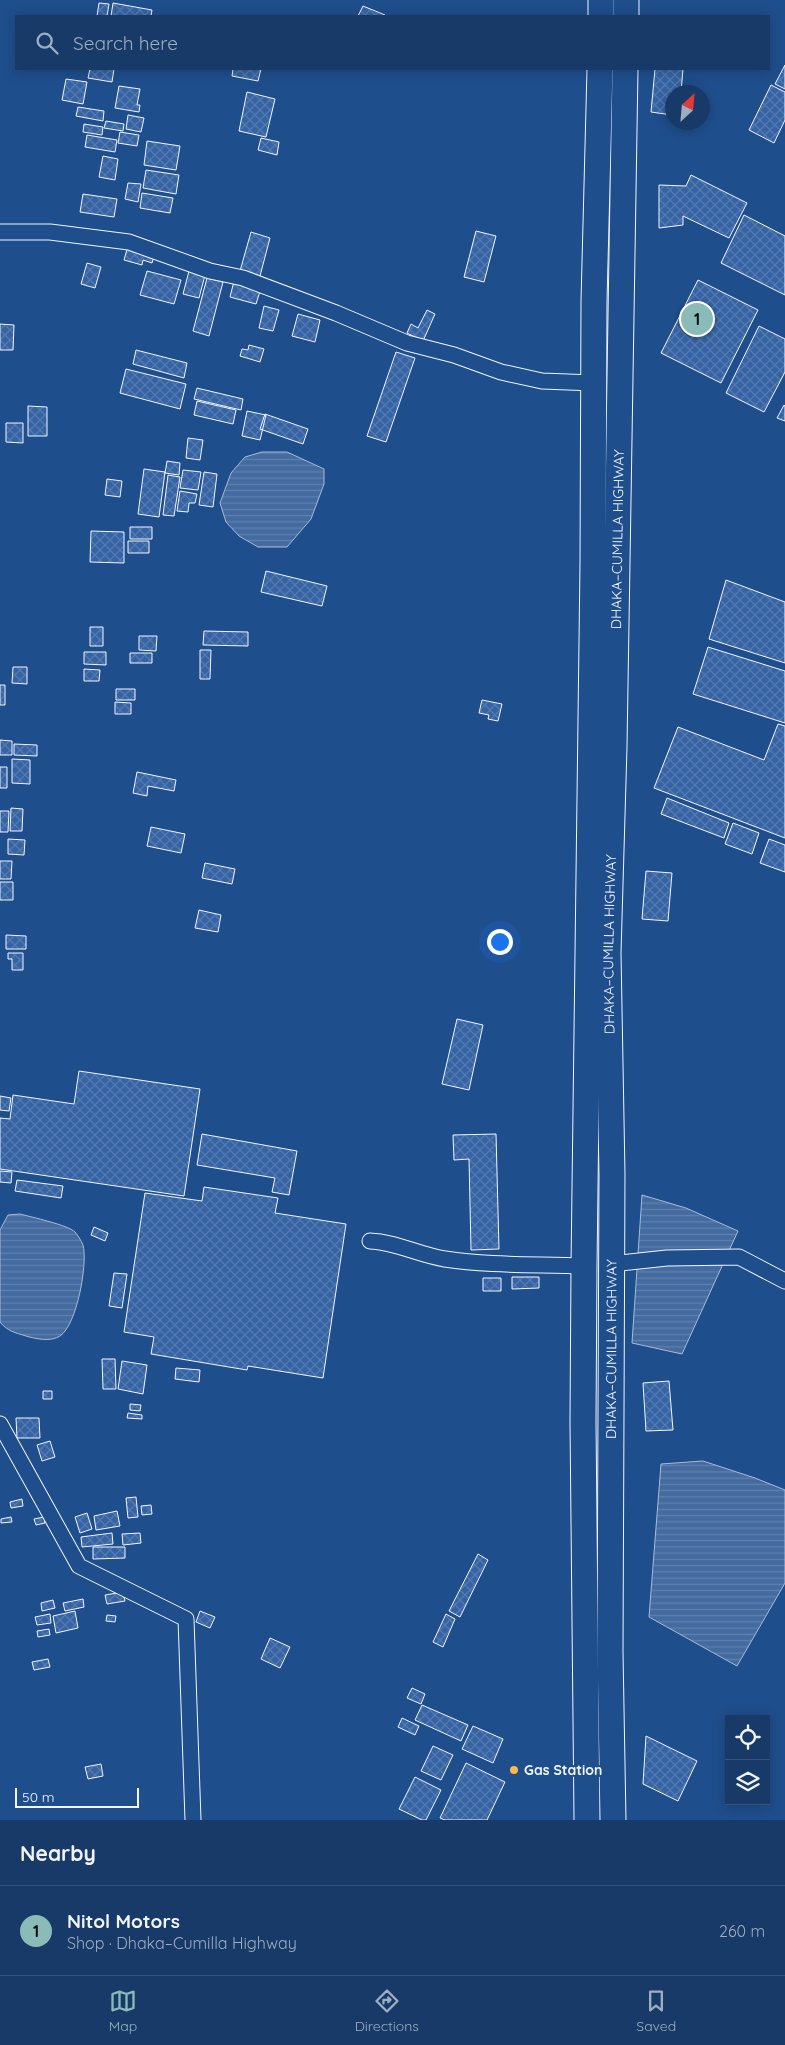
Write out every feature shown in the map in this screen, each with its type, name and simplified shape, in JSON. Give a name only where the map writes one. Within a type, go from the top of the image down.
[{"type":"highway","points":[[601,0],[601,15]]},
{"type":"highway","points":[[626,0],[626,15]]},
{"type":"highway","name":"DHAKA–CUMILLA HIGHWAY","points":[[586,1820],[583,1422],[584,1266],[593,573],[594,302],[600,70]]},
{"type":"highway","name":"DHAKA–CUMILLA HIGHWAY","points":[[613,1820],[610,1652],[612,1264],[608,953],[614,747],[625,70]]},
{"type":"street","points":[[0,232],[50,232],[129,242],[210,271],[243,278],[336,313],[407,343],[454,355],[501,372],[542,381],[594,383]]},
{"type":"street","points":[[370,1241],[383,1241],[444,1259],[486,1263],[584,1266]]},
{"type":"street","points":[[612,1264],[666,1258],[739,1257],[785,1281]]},
{"type":"street","points":[[0,1424],[78,1566],[186,1619],[193,1820]]},
{"type":"water","points":[[262,452],[287,452],[324,469],[324,484],[311,519],[287,547],[258,547],[239,536],[226,522],[220,503],[231,473],[245,457]]},
{"type":"water","points":[[642,1195],[686,1208],[738,1231],[682,1354],[632,1343]]},
{"type":"water","points":[[20,1214],[71,1229],[83,1245],[84,1265],[76,1307],[66,1330],[56,1338],[34,1338],[15,1333],[0,1322],[0,1230],[8,1215]]},
{"type":"water","points":[[703,1461],[785,1490],[785,1583],[737,1666],[649,1617],[661,1464]]},
{"type":"building","points":[[99,3],[109,4],[107,15],[97,15]]},
{"type":"building","points":[[113,3],[152,10],[151,15],[111,15]]},
{"type":"building","points":[[363,6],[385,15],[358,15]]},
{"type":"building","points":[[785,65],[785,89],[775,84]]},
{"type":"building","points":[[90,70],[114,70],[112,82],[88,78]]},
{"type":"building","points":[[233,70],[261,70],[258,81],[232,76]]},
{"type":"building","points":[[655,70],[683,70],[682,85],[665,85],[665,114],[651,112]]},
{"type":"building","points":[[66,79],[87,82],[83,104],[62,100]]},
{"type":"building","points":[[771,85],[785,92],[785,120],[774,143],[749,130]]},
{"type":"building","points":[[119,86],[140,89],[137,105],[140,105],[139,112],[115,108]]},
{"type":"building","points":[[247,92],[275,99],[266,137],[239,131]]},
{"type":"building","points":[[78,107],[104,111],[103,121],[76,116]]},
{"type":"building","points":[[128,115],[144,118],[141,132],[126,129]]},
{"type":"building","points":[[106,121],[124,124],[123,131],[104,128]]},
{"type":"building","points":[[84,124],[103,127],[102,135],[83,132]]},
{"type":"building","points":[[120,132],[139,135],[137,146],[118,143]]},
{"type":"building","points":[[87,135],[117,140],[115,152],[85,147]]},
{"type":"building","points":[[261,138],[279,142],[277,155],[258,150]]},
{"type":"building","points":[[147,141],[180,146],[176,170],[144,165]]},
{"type":"building","points":[[103,156],[118,159],[115,180],[99,177]]},
{"type":"building","points":[[146,170],[179,175],[176,194],[143,188]]},
{"type":"building","points":[[691,175],[747,203],[729,238],[683,216],[683,225],[659,228],[659,185],[686,186]]},
{"type":"building","points":[[128,183],[141,184],[138,202],[125,199]]},
{"type":"building","points":[[142,193],[173,198],[170,213],[140,208]]},
{"type":"building","points":[[83,194],[117,199],[114,217],[80,212]]},
{"type":"building","points":[[744,215],[785,236],[785,295],[721,263]]},
{"type":"building","points":[[476,231],[496,236],[484,282],[464,277]]},
{"type":"building","points":[[251,232],[270,238],[260,276],[240,271]]},
{"type":"building","points":[[128,246],[155,253],[152,263],[143,260],[142,265],[124,260]]},
{"type":"building","points":[[87,263],[101,267],[95,288],[81,284]]},
{"type":"building","points":[[147,271],[181,280],[174,304],[140,295]]},
{"type":"building","points":[[189,271],[205,275],[199,298],[183,294]]},
{"type":"building","points":[[207,278],[223,282],[209,336],[193,331]]},
{"type":"building","points":[[698,280],[758,310],[721,383],[661,353]]},
{"type":"building","points":[[234,281],[261,288],[256,304],[230,297]]},
{"type":"building","points":[[264,306],[279,310],[273,331],[259,328]]},
{"type":"building","points":[[427,310],[435,314],[423,341],[407,333],[411,324],[418,328]]},
{"type":"building","points":[[298,314],[320,320],[315,342],[292,336]]},
{"type":"building","points":[[0,324],[14,325],[13,350],[0,350]]},
{"type":"building","points":[[759,326],[785,339],[785,372],[764,412],[726,393]]},
{"type":"building","points":[[249,345],[264,349],[260,362],[240,356],[242,349],[248,350]]},
{"type":"building","points":[[136,350],[187,363],[184,378],[133,364]]},
{"type":"building","points":[[396,352],[415,358],[386,442],[367,436]]},
{"type":"building","points":[[126,369],[186,384],[180,409],[120,393]]},
{"type":"building","points":[[197,388],[243,399],[241,410],[194,399]]},
{"type":"building","points":[[197,401],[236,410],[233,424],[194,415]]},
{"type":"building","points":[[28,406],[47,407],[47,436],[28,436]]},
{"type":"building","points":[[785,406],[785,421],[777,418]]},
{"type":"building","points":[[247,411],[266,415],[260,440],[242,436]]},
{"type":"building","points":[[265,414],[308,429],[303,444],[260,429]]},
{"type":"building","points":[[6,423],[23,423],[23,443],[6,442]]},
{"type":"building","points":[[188,438],[203,440],[200,460],[186,458]]},
{"type":"building","points":[[167,461],[180,463],[179,475],[165,473]]},
{"type":"building","points":[[144,469],[165,472],[159,517],[138,514]]},
{"type":"building","points":[[183,470],[201,472],[198,490],[180,488]]},
{"type":"building","points":[[204,472],[217,474],[213,507],[199,505]]},
{"type":"building","points":[[168,475],[180,477],[174,516],[163,515]]},
{"type":"building","points":[[107,479],[122,481],[120,497],[105,495]]},
{"type":"building","points":[[180,491],[197,494],[195,503],[189,503],[188,512],[177,511]]},
{"type":"building","points":[[130,527],[152,527],[152,539],[130,539]]},
{"type":"building","points":[[91,531],[124,532],[124,563],[90,562]]},
{"type":"building","points":[[128,541],[149,541],[149,553],[128,553]]},
{"type":"building","points":[[266,571],[327,586],[322,606],[261,592]]},
{"type":"building","points":[[726,580],[785,602],[785,663],[709,639]]},
{"type":"building","points":[[90,627],[103,627],[103,646],[90,646]]},
{"type":"building","points":[[204,631],[248,632],[248,646],[203,645]]},
{"type":"building","points":[[139,636],[157,636],[156,651],[139,650]]},
{"type":"building","points":[[708,647],[785,671],[785,723],[693,694]]},
{"type":"building","points":[[200,650],[211,650],[210,679],[200,679]]},
{"type":"building","points":[[84,652],[106,652],[106,665],[84,664]]},
{"type":"building","points":[[130,653],[152,653],[152,663],[130,663]]},
{"type":"building","points":[[13,667],[27,667],[27,684],[12,683]]},
{"type":"building","points":[[84,669],[100,670],[99,681],[84,681]]},
{"type":"building","points":[[0,685],[5,685],[5,705],[0,705]]},
{"type":"building","points":[[116,689],[135,689],[135,700],[116,700]]},
{"type":"building","points":[[482,700],[502,704],[498,721],[488,719],[489,715],[479,713]]},
{"type":"building","points":[[115,702],[131,703],[131,714],[115,714]]},
{"type":"building","points":[[778,724],[785,726],[785,838],[654,788],[678,727],[764,760]]},
{"type":"building","points":[[0,740],[12,741],[12,755],[0,755]]},
{"type":"building","points":[[14,744],[37,745],[37,756],[14,755]]},
{"type":"building","points":[[12,759],[30,760],[30,784],[12,783]]},
{"type":"building","points":[[0,767],[7,767],[7,788],[0,788]]},
{"type":"building","points":[[137,772],[176,780],[174,791],[148,786],[147,796],[133,793]]},
{"type":"building","points":[[667,798],[729,823],[724,838],[661,814]]},
{"type":"building","points":[[11,808],[23,809],[22,831],[10,831]]},
{"type":"building","points":[[0,811],[9,811],[8,832],[0,832]]},
{"type":"building","points":[[733,823],[759,833],[752,854],[725,844]]},
{"type":"building","points":[[151,827],[185,834],[181,853],[147,846]]},
{"type":"building","points":[[8,839],[25,840],[24,855],[8,854]]},
{"type":"building","points":[[769,839],[785,845],[785,872],[760,863]]},
{"type":"building","points":[[0,861],[12,861],[11,879],[0,879]]},
{"type":"building","points":[[205,863],[235,869],[232,884],[202,878]]},
{"type":"building","points":[[646,871],[672,873],[668,921],[642,919]]},
{"type":"building","points":[[0,882],[13,882],[13,900],[0,900]]},
{"type":"building","points":[[199,910],[221,915],[218,932],[195,928]]},
{"type":"building","points":[[6,935],[26,936],[26,949],[6,949]]},
{"type":"building","points":[[8,953],[23,953],[23,970],[12,970],[12,959],[8,959]]},
{"type":"building","points":[[457,1019],[483,1025],[469,1090],[442,1084]]},
{"type":"building","points":[[79,1071],[200,1089],[184,1196],[0,1169],[0,1118],[10,1119],[13,1095],[74,1104]]},
{"type":"building","points":[[0,1096],[11,1098],[9,1111],[0,1110]]},
{"type":"building","points":[[202,1134],[297,1151],[289,1195],[272,1192],[275,1178],[197,1165]]},
{"type":"building","points":[[496,1134],[499,1249],[471,1250],[469,1159],[454,1160],[453,1135]]},
{"type":"building","points":[[0,1171],[12,1172],[11,1183],[0,1182]]},
{"type":"building","points":[[17,1180],[63,1186],[61,1198],[15,1191]]},
{"type":"building","points":[[204,1187],[278,1198],[275,1213],[346,1224],[323,1378],[248,1366],[247,1370],[151,1354],[154,1337],[124,1332],[145,1193],[202,1201]]},
{"type":"building","points":[[94,1227],[108,1233],[105,1241],[91,1235]]},
{"type":"building","points":[[114,1273],[127,1274],[122,1308],[109,1306]]},
{"type":"building","points":[[512,1277],[539,1277],[539,1288],[512,1289]]},
{"type":"building","points":[[483,1278],[501,1278],[501,1291],[483,1291]]},
{"type":"building","points":[[102,1359],[115,1359],[116,1389],[103,1389]]},
{"type":"building","points":[[122,1361],[147,1365],[143,1394],[118,1389]]},
{"type":"building","points":[[176,1368],[200,1370],[199,1382],[175,1379]]},
{"type":"building","points":[[669,1381],[673,1430],[646,1431],[643,1383]]},
{"type":"building","points":[[43,1391],[52,1391],[52,1399],[43,1399]]},
{"type":"building","points":[[130,1404],[141,1405],[140,1411],[130,1410]]},
{"type":"building","points":[[128,1413],[142,1415],[142,1419],[127,1418]]},
{"type":"building","points":[[16,1418],[39,1418],[40,1438],[17,1438]]},
{"type":"building","points":[[50,1441],[55,1457],[42,1461],[37,1445]]},
{"type":"building","points":[[136,1497],[138,1517],[128,1518],[126,1498]]},
{"type":"building","points":[[22,1499],[23,1506],[11,1508],[10,1502]]},
{"type":"building","points":[[151,1505],[152,1514],[142,1515],[141,1506]]},
{"type":"building","points":[[117,1511],[120,1526],[96,1530],[94,1516]]},
{"type":"building","points":[[87,1513],[92,1529],[80,1533],[75,1517]]},
{"type":"building","points":[[11,1517],[12,1522],[1,1523],[1,1519]]},
{"type":"building","points":[[44,1517],[45,1523],[36,1525],[34,1519]]},
{"type":"building","points":[[112,1533],[113,1544],[82,1547],[81,1537]]},
{"type":"building","points":[[140,1533],[141,1543],[123,1545],[122,1534]]},
{"type":"building","points":[[93,1547],[125,1547],[125,1558],[93,1559]]},
{"type":"building","points":[[478,1554],[488,1560],[460,1617],[449,1611]]},
{"type":"building","points":[[123,1592],[125,1601],[107,1604],[105,1595]]},
{"type":"building","points":[[83,1599],[84,1607],[65,1611],[63,1603]]},
{"type":"building","points":[[53,1600],[55,1608],[42,1611],[41,1603]]},
{"type":"building","points":[[75,1611],[78,1628],[56,1633],[53,1616]]},
{"type":"building","points":[[200,1611],[215,1617],[210,1628],[196,1622]]},
{"type":"building","points":[[50,1614],[51,1623],[37,1625],[35,1617]]},
{"type":"building","points":[[446,1614],[455,1619],[443,1647],[433,1642]]},
{"type":"building","points":[[107,1615],[116,1616],[115,1622],[106,1621]]},
{"type":"building","points":[[49,1629],[50,1635],[38,1637],[37,1631]]},
{"type":"building","points":[[270,1638],[290,1647],[280,1668],[261,1659]]},
{"type":"building","points":[[48,1659],[50,1667],[34,1670],[32,1662]]},
{"type":"building","points":[[412,1688],[425,1694],[421,1704],[407,1698]]},
{"type":"building","points":[[422,1705],[468,1725],[461,1741],[415,1720]]},
{"type":"building","points":[[402,1718],[419,1726],[415,1735],[398,1727]]},
{"type":"building","points":[[473,1726],[503,1739],[493,1763],[462,1749]]},
{"type":"building","points":[[646,1736],[697,1761],[678,1801],[643,1784]]},
{"type":"building","points":[[433,1746],[453,1755],[441,1780],[421,1771]]},
{"type":"building","points":[[466,1763],[505,1782],[487,1820],[445,1820],[440,1818]]},
{"type":"building","points":[[101,1764],[103,1776],[88,1779],[85,1767]]},
{"type":"building","points":[[415,1777],[441,1790],[426,1820],[422,1820],[399,1809]]},
{"type":"place","name":"Nitol Motors","points":[[697,319]]},
{"type":"place","name":"Gas Station","points":[[514,1770]]}]
